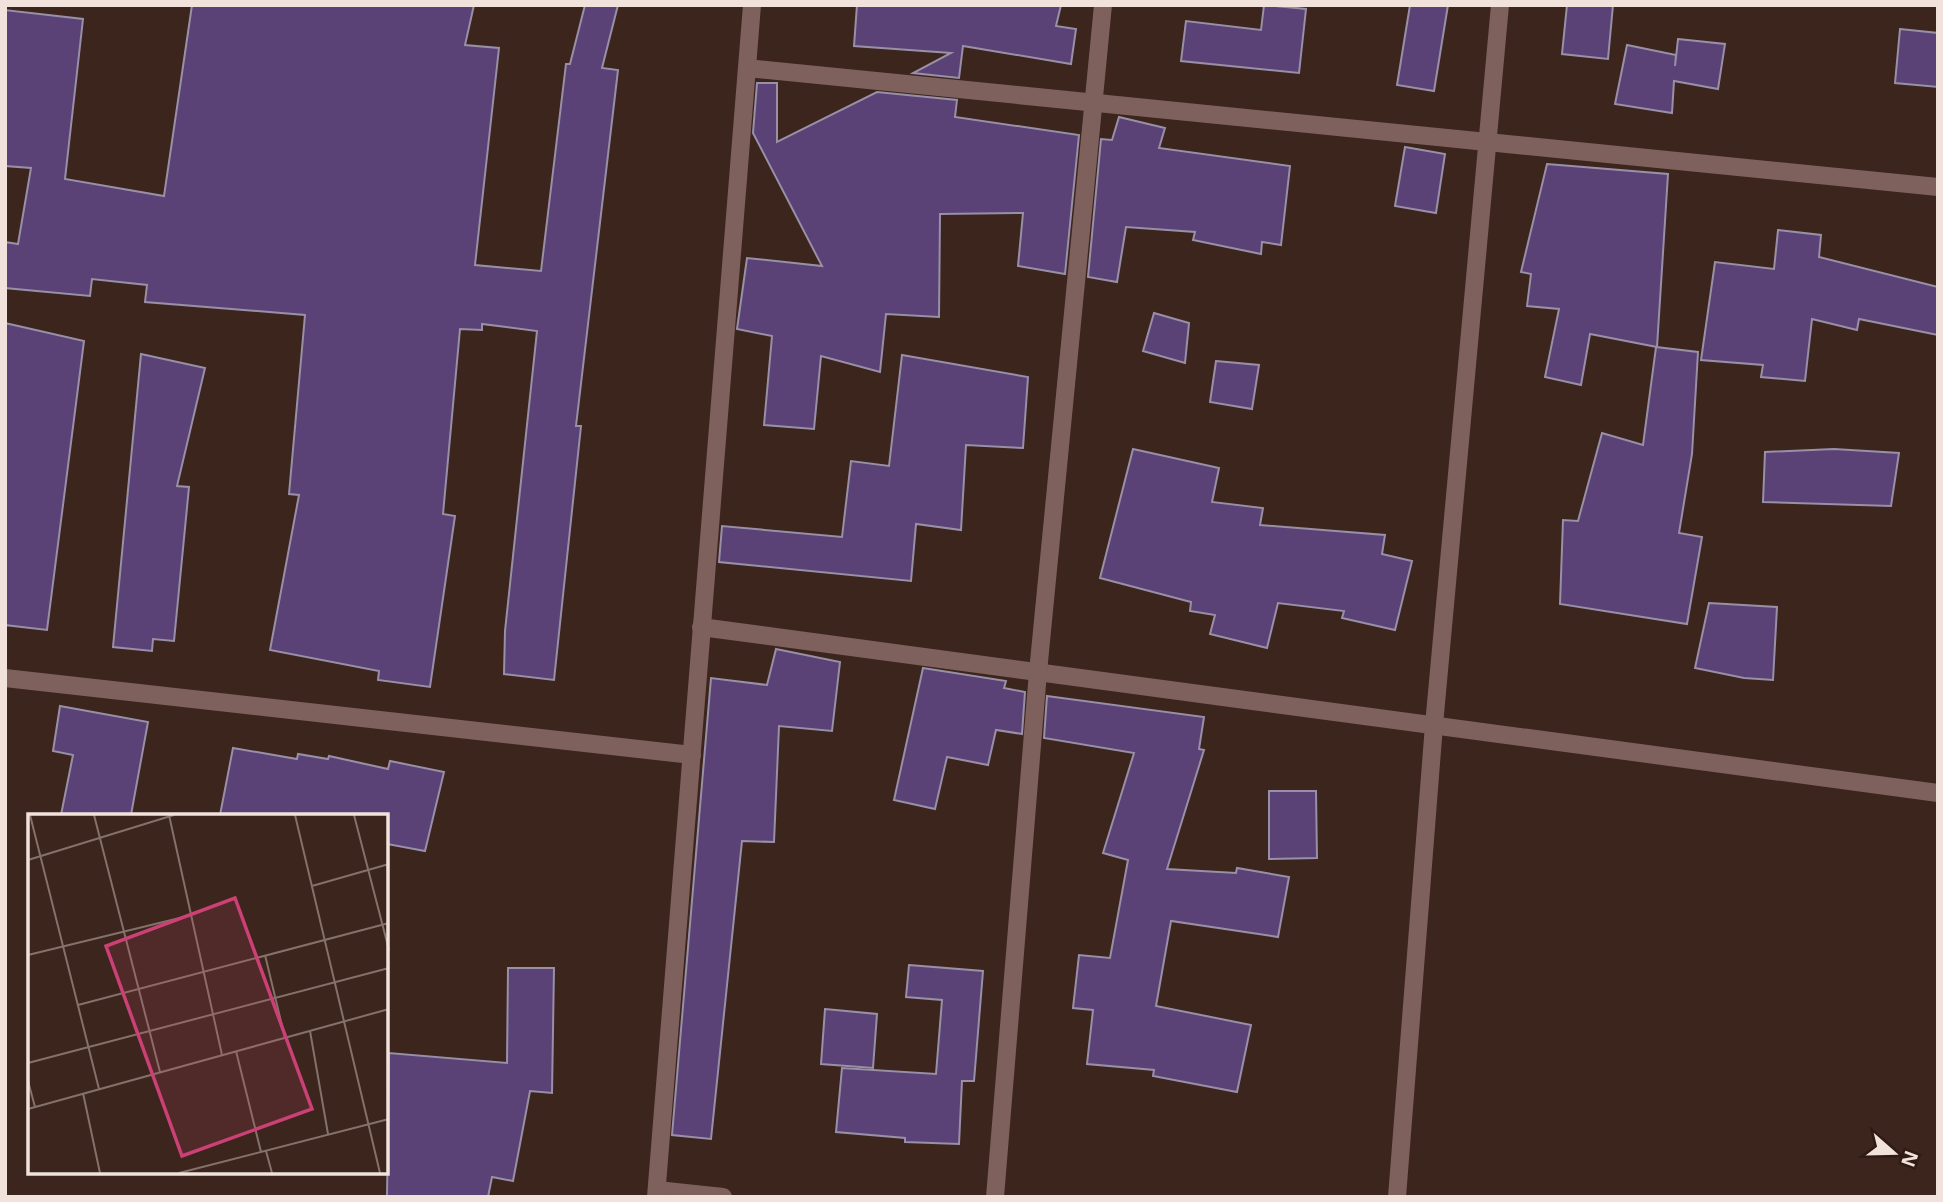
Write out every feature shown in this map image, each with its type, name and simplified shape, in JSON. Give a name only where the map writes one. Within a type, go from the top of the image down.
[{"type":"street","points":[[723,1197],[656,1193],[752,5]]},
{"type":"street","points":[[995,1197],[1038,672],[1103,5]]},
{"type":"street","points":[[1397,1197],[1434,725],[1500,5]]},
{"type":"street","points":[[747,68],[1938,187]]},
{"type":"street","points":[[701,627],[1937,789]]},
{"type":"street","points":[[5,678],[692,755]]},
{"type":"building","points":[[192,5],[474,5],[465,45],[499,48],[475,265],[541,271],[566,64],[570,64],[585,5],[618,5],[602,68],[618,70],[576,426],[581,426],[554,680],[504,674],[505,631],[537,331],[482,324],[482,330],[460,329],[443,514],[455,516],[430,687],[378,680],[379,671],[270,650],[299,495],[289,494],[305,315],[145,302],[147,285],[92,279],[90,296],[5,288],[5,242],[18,244],[31,168],[5,166],[5,10],[83,19],[65,179],[164,196]]},
{"type":"building","points":[[857,5],[1061,5],[1056,26],[1076,29],[1071,64],[963,46],[959,78],[913,73],[951,53],[854,46]]},
{"type":"building","points":[[1264,5],[1306,9],[1299,73],[1181,61],[1186,21],[1261,30]]},
{"type":"building","points":[[1410,5],[1448,5],[1434,91],[1397,85]]},
{"type":"building","points":[[1567,5],[1613,5],[1608,59],[1562,54]]},
{"type":"building","points":[[1900,29],[1938,33],[1938,87],[1895,83]]},
{"type":"building","points":[[1678,39],[1725,44],[1718,89],[1674,81],[1672,113],[1615,104],[1627,45],[1676,55],[1675,66]]},
{"type":"building","points":[[757,83],[777,83],[777,142],[877,92],[957,100],[955,117],[1079,135],[1065,274],[1018,266],[1023,213],[940,214],[939,317],[886,314],[880,372],[821,356],[814,429],[764,425],[772,336],[737,329],[747,258],[822,266],[753,133]]},
{"type":"building","points":[[1119,117],[1165,128],[1159,148],[1290,166],[1281,245],[1262,242],[1261,254],[1193,240],[1195,232],[1126,227],[1117,282],[1088,277],[1101,139],[1112,140]]},
{"type":"building","points":[[1405,147],[1445,154],[1436,213],[1395,206]]},
{"type":"building","points":[[1547,164],[1668,174],[1657,347],[1590,334],[1581,385],[1545,377],[1559,309],[1527,306],[1531,274],[1521,272]]},
{"type":"building","points":[[1778,230],[1821,235],[1819,257],[1938,287],[1938,335],[1859,319],[1857,330],[1812,319],[1805,381],[1761,377],[1763,365],[1701,360],[1715,262],[1774,269]]},
{"type":"building","points":[[1154,313],[1189,323],[1185,363],[1143,351]]},
{"type":"building","points":[[5,323],[84,341],[47,630],[5,625]]},
{"type":"building","points":[[1656,347],[1698,352],[1692,454],[1679,533],[1702,537],[1687,624],[1560,604],[1563,520],[1578,521],[1602,433],[1643,445]]},
{"type":"building","points":[[141,354],[205,368],[177,486],[189,487],[174,641],[153,639],[152,651],[113,647]]},
{"type":"building","points":[[902,355],[1028,377],[1023,448],[966,445],[961,530],[916,524],[911,581],[719,562],[722,526],[842,537],[851,461],[889,466]]},
{"type":"building","points":[[1216,361],[1259,365],[1252,409],[1210,402]]},
{"type":"building","points":[[1133,449],[1219,468],[1212,502],[1263,508],[1260,525],[1385,535],[1382,554],[1412,561],[1395,630],[1342,618],[1344,611],[1278,603],[1267,648],[1210,634],[1215,615],[1190,611],[1191,602],[1100,578]]},
{"type":"building","points":[[1834,449],[1899,453],[1891,506],[1763,502],[1765,452]]},
{"type":"building","points":[[1709,603],[1777,607],[1773,680],[1744,678],[1695,668]]},
{"type":"building","points":[[776,649],[840,662],[832,731],[779,726],[774,842],[742,841],[711,1139],[672,1135],[711,678],[767,685]]},
{"type":"building","points":[[923,668],[1006,681],[1004,688],[1025,692],[1022,734],[996,730],[988,765],[947,757],[935,809],[894,800]]},
{"type":"building","points":[[1047,696],[1204,717],[1199,749],[1204,750],[1167,869],[1236,873],[1237,868],[1289,877],[1278,937],[1171,921],[1156,1006],[1251,1025],[1237,1092],[1153,1076],[1154,1070],[1087,1064],[1093,1010],[1073,1008],[1079,955],[1110,958],[1128,860],[1103,853],[1134,753],[1044,738]]},
{"type":"building","points":[[60,706],[148,722],[131,814],[61,814],[73,755],[53,751]]},
{"type":"building","points":[[233,748],[297,759],[298,754],[328,759],[329,756],[388,769],[390,761],[444,772],[425,851],[388,844],[388,814],[220,814]]},
{"type":"building","points":[[1269,791],[1316,791],[1317,858],[1269,859]]},
{"type":"building","points":[[909,965],[983,971],[974,1081],[962,1081],[959,1144],[905,1142],[905,1138],[836,1132],[842,1068],[936,1074],[942,1000],[906,997]]},
{"type":"building","points":[[508,968],[554,968],[552,1093],[530,1091],[513,1181],[492,1177],[488,1197],[387,1197],[389,1053],[507,1063]]},
{"type":"building","points":[[825,1009],[877,1014],[873,1068],[821,1064]]}]
